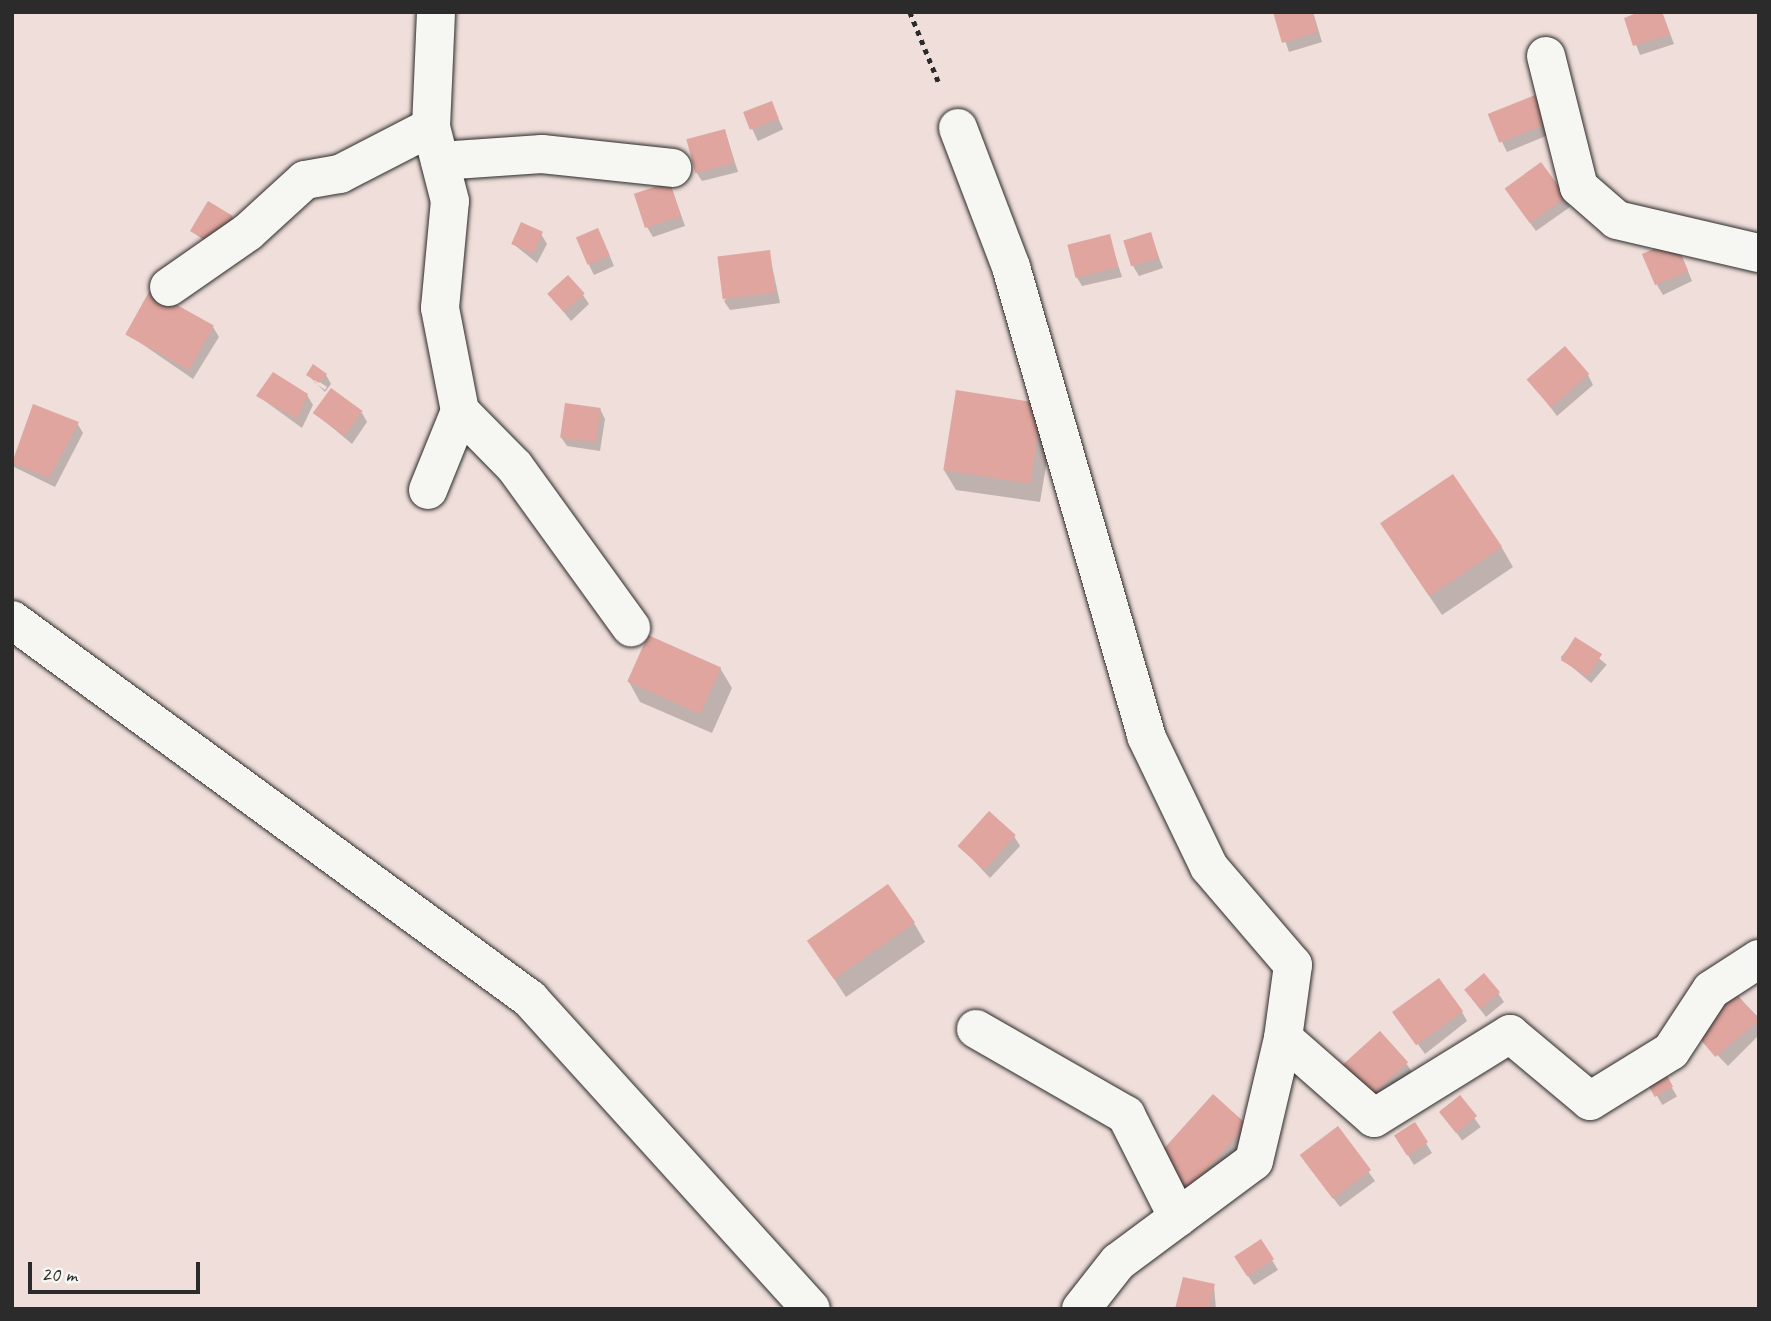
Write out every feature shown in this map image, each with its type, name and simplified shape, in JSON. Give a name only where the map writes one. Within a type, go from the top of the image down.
[{"type":"street","points":[[428,490],[460,411],[440,308],[450,201],[436,144],[436,12]]},
{"type":"street","points":[[1546,56],[1579,187],[1617,220],[1759,253]]},
{"type":"street","points":[[958,128],[1011,267],[1146,736],[1209,867],[1293,965],[1283,1038],[1254,1161],[1118,1262],[1081,1309]]},
{"type":"street","points":[[169,287],[248,232],[305,180],[340,174],[436,144],[672,168]]},
{"type":"street","points":[[460,411],[515,467],[631,627]]},
{"type":"street","points":[[12,620],[530,999],[811,1309]]},
{"type":"street","points":[[1283,1038],[1374,1118],[1510,1034],[1590,1101],[1671,1051],[1712,990],[1759,959]]},
{"type":"street","points":[[975,1029],[1126,1115],[1178,1218]]},
{"type":"path","points":[[910,12],[958,128]]},
{"type":"building","points":[[1273,12],[1312,12],[1318,32],[1282,43]]},
{"type":"building","points":[[1639,12],[1662,12],[1670,34],[1633,46],[1624,18]]},
{"type":"building","points":[[1535,95],[1547,124],[1499,143],[1488,114]]},
{"type":"building","points":[[772,101],[779,119],[750,130],[743,112]]},
{"type":"building","points":[[725,129],[734,163],[695,173],[686,139]]},
{"type":"building","points":[[1541,162],[1566,197],[1530,223],[1505,188]]},
{"type":"building","points":[[670,182],[681,216],[645,228],[634,194]]},
{"type":"building","points":[[208,201],[233,216],[215,246],[190,231]]},
{"type":"building","points":[[521,222],[543,232],[533,254],[511,244]]},
{"type":"building","points":[[598,228],[610,256],[588,265],[576,237]]},
{"type":"building","points":[[1151,232],[1159,258],[1131,266],[1123,240]]},
{"type":"building","points":[[1110,234],[1118,267],[1076,278],[1067,245]]},
{"type":"building","points":[[1675,240],[1688,271],[1655,285],[1642,254]]},
{"type":"building","points":[[770,250],[775,293],[723,299],[717,256]]},
{"type":"building","points":[[568,275],[585,294],[564,312],[547,294]]},
{"type":"building","points":[[150,290],[214,325],[189,370],[125,335]]},
{"type":"building","points":[[1565,346],[1589,374],[1551,407],[1527,379]]},
{"type":"building","points":[[313,364],[327,374],[319,383],[306,375]]},
{"type":"building","points":[[273,372],[308,394],[297,419],[256,396]]},
{"type":"building","points":[[331,388],[363,411],[344,436],[313,413]]},
{"type":"building","points":[[956,390],[1043,404],[1030,484],[943,470]]},
{"type":"building","points":[[565,403],[601,408],[596,443],[560,438]]},
{"type":"building","points":[[33,404],[79,422],[49,478],[12,463]]},
{"type":"building","points":[[1453,474],[1502,547],[1429,596],[1380,523]]},
{"type":"building","points":[[648,635],[721,668],[700,714],[627,682]]},
{"type":"building","points":[[1575,637],[1602,654],[1588,677],[1561,660]]},
{"type":"building","points":[[989,811],[1016,835],[984,870],[958,846]]},
{"type":"building","points":[[888,884],[915,923],[834,979],[807,941]]},
{"type":"building","points":[[1484,973],[1500,992],[1480,1009],[1464,990]]},
{"type":"building","points":[[1439,978],[1463,1011],[1416,1045],[1392,1012]]},
{"type":"building","points":[[1730,986],[1759,1020],[1715,1057],[1686,1023]]},
{"type":"building","points":[[1380,1031],[1408,1062],[1368,1098],[1340,1067]]},
{"type":"building","points":[[1661,1065],[1673,1087],[1655,1097],[1643,1075]]},
{"type":"building","points":[[1213,1094],[1247,1125],[1189,1189],[1155,1159]]},
{"type":"building","points":[[1460,1095],[1477,1116],[1456,1133],[1439,1112]]},
{"type":"building","points":[[1415,1122],[1428,1142],[1407,1156],[1394,1136]]},
{"type":"building","points":[[1338,1126],[1371,1170],[1333,1199],[1300,1155]]},
{"type":"building","points":[[1261,1239],[1274,1259],[1247,1277],[1234,1256]]},
{"type":"building","points":[[1183,1277],[1215,1284],[1209,1309],[1175,1309]]}]
